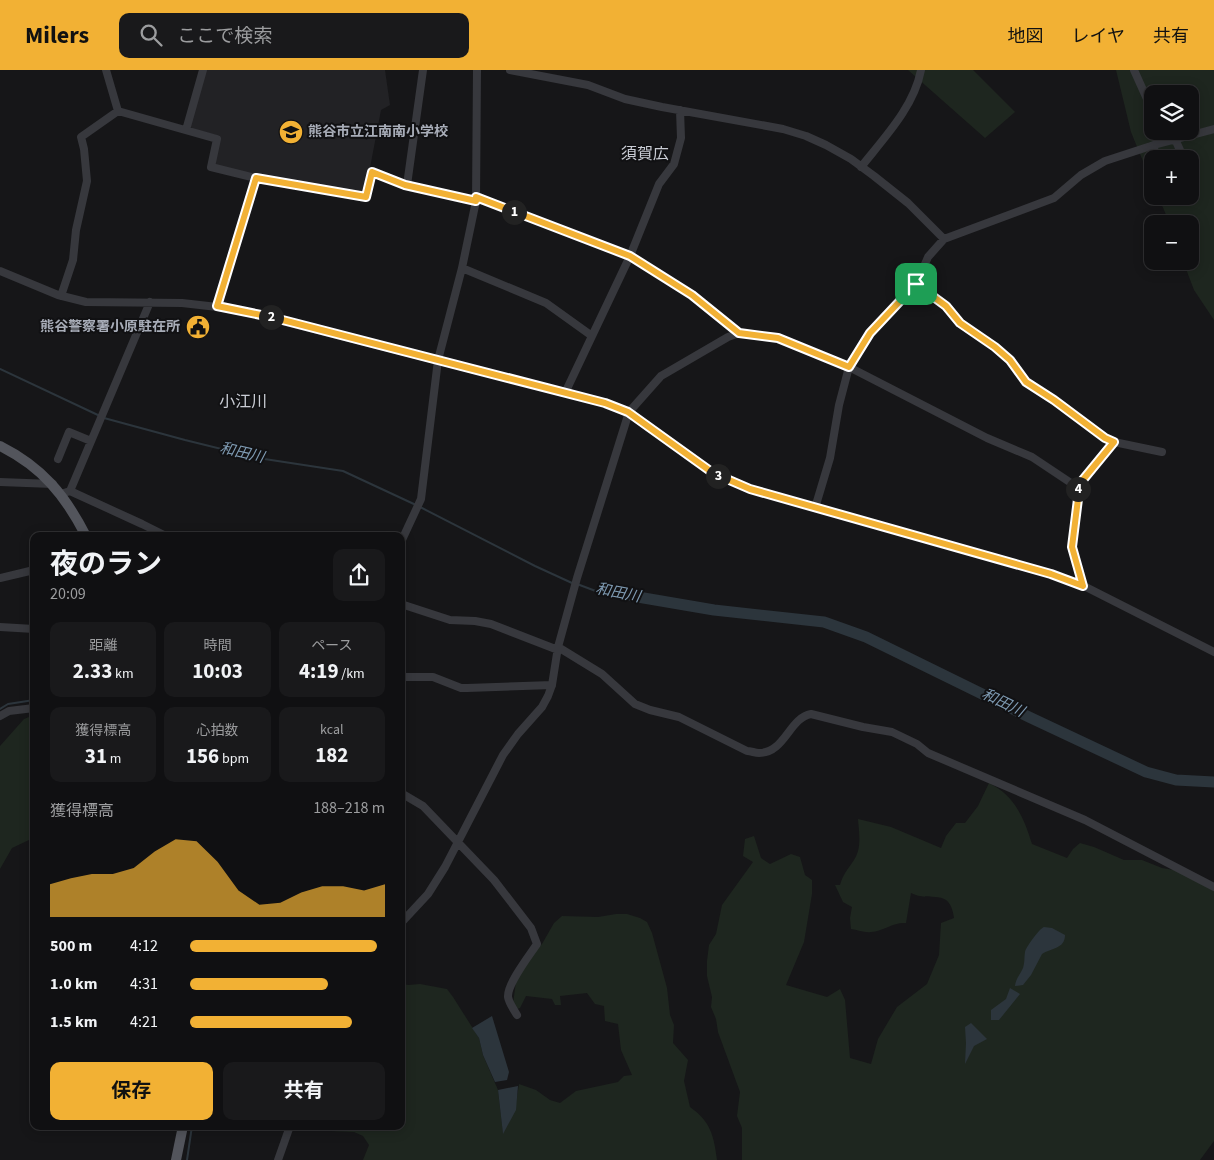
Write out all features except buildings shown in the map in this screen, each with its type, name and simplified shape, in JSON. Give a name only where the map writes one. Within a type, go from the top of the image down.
[{"type":"main road","points":[[0,446],[31,465],[53,484],[66,492],[84,532]]},
{"type":"main road","points":[[176,1160],[181,1130]]},
{"type":"street","points":[[106,70],[118,111]]},
{"type":"street","points":[[186,130],[203,70]]},
{"type":"street","points":[[407,185],[423,70]]},
{"type":"street","points":[[405,534],[421,499],[438,360],[462,268],[476,199],[477,70]]},
{"type":"street","points":[[510,70],[588,85],[625,99],[783,129],[806,136],[851,158],[908,203],[944,240]]},
{"type":"street","points":[[862,167],[891,129],[911,98],[921,70]]},
{"type":"street","points":[[1134,70],[1144,92]]},
{"type":"street","points":[[565,392],[630,256],[659,184],[674,164],[681,138],[680,110]]},
{"type":"street","points":[[118,111],[217,139],[211,167],[256,178],[366,197],[372,172],[407,185],[476,199],[630,256],[692,295],[739,333]]},
{"type":"street","points":[[61,296],[72,260],[76,230],[88,181],[81,137],[118,111]]},
{"type":"street","points":[[1199,133],[1214,129]]},
{"type":"street","points":[[815,508],[830,458],[839,405],[849,367],[870,333],[916,284],[928,257],[944,240],[1054,198],[1081,175],[1099,164],[1171,140],[1178,150]]},
{"type":"street","points":[[1154,145],[1154,150]]},
{"type":"street","points":[[217,306],[256,178]]},
{"type":"street","points":[[462,268],[546,303],[592,336]]},
{"type":"street","points":[[0,271],[61,296],[86,302],[150,302],[217,306],[271,317],[605,403],[628,412],[719,476],[750,489],[1051,574],[1083,586],[1214,652]]},
{"type":"street","points":[[916,284],[946,306],[960,323],[995,347],[1010,360],[1026,382],[1054,400],[1105,438],[1114,442],[1162,452]]},
{"type":"street","points":[[150,302],[91,441],[66,492],[158,532]]},
{"type":"street","points":[[405,919],[428,894],[445,867],[503,755],[518,734],[542,707],[548,696],[552,685],[558,649],[577,578],[628,412],[661,376],[728,337],[739,333],[778,338],[849,367],[988,438],[1032,457],[1077,487],[1079,491],[1072,547],[1083,586]]},
{"type":"street","points":[[58,458],[69,432],[91,441]]},
{"type":"street","points":[[1077,487],[1114,442]]},
{"type":"street","points":[[0,482],[53,484]]},
{"type":"street","points":[[0,578],[30,571]]},
{"type":"street","points":[[405,605],[450,620],[491,624],[558,649],[602,674],[635,704],[650,710],[679,717],[759,754],[771,750],[780,743],[804,715],[811,714],[863,728],[892,732],[918,744],[928,753],[1085,820],[1214,887]]},
{"type":"street","points":[[0,627],[30,629]]},
{"type":"street","points":[[405,677],[433,677],[461,688],[552,685]]},
{"type":"street","points":[[0,716],[9,711],[30,708]]},
{"type":"street","points":[[405,795],[419,802],[458,841],[494,880],[531,928],[537,944],[512,984],[508,997],[517,1015]]},
{"type":"street","points":[[278,1160],[289,1130]]},
{"type":"shaded area","name":"熊谷市立江南南小学校","points":[[206,70],[385,70],[390,105],[381,110],[365,194],[217,167],[215,162],[220,136],[192,129],[190,126]]},
{"type":"shaded area","points":[[908,70],[973,70],[1015,112],[985,138]]},
{"type":"shaded area","points":[[1116,70],[1214,70],[1214,320],[1194,290],[1186,270],[1199,270],[1199,215],[1166,215],[1162,205],[1199,205],[1199,150],[1144,150],[1144,164],[1131,132]]},
{"type":"shaded area","points":[[30,717],[30,841],[12,848],[0,869],[0,746],[24,719]]},
{"type":"shaded area","points":[[989,783],[1006,794],[1012,801],[1026,825],[1032,844],[1067,858],[1080,843],[1124,860],[1142,860],[1162,868],[1174,870],[1214,891],[1214,1141],[1200,1160],[742,1160],[742,1128],[737,1116],[740,1092],[711,1007],[712,997],[707,976],[707,961],[709,945],[716,934],[722,905],[753,862],[743,856],[745,839],[754,836],[761,858],[770,864],[791,854],[800,857],[805,875],[812,880],[812,894],[804,942],[786,985],[827,997],[840,989],[845,1000],[850,1058],[871,1064],[878,1039],[897,1007],[927,984],[939,955],[941,923],[954,918],[952,908],[944,899],[918,896],[911,893],[906,923],[871,932],[851,929],[852,907],[843,902],[835,885],[840,885],[857,855],[859,840],[858,819],[891,827],[941,848],[946,836],[956,823],[965,823],[978,806]]},
{"type":"shaded area","points":[[627,914],[647,922],[652,933],[667,988],[670,1015],[674,1025],[673,1043],[688,1060],[684,1081],[690,1107],[707,1123],[714,1143],[717,1160],[363,1160],[369,1145],[363,1136],[354,1132],[306,1130],[405,1130],[405,984],[420,984],[447,989],[453,997],[479,1038],[483,1055],[498,1090],[503,1133],[515,1110],[519,1084],[536,1090],[550,1100],[560,1103],[576,1091],[618,1082],[624,1076],[632,1075],[621,1050],[618,1024],[605,1021],[604,1006],[595,1004],[587,993],[560,996],[561,1005],[555,1005],[552,999],[526,996],[520,1008],[517,1009],[513,1004],[518,967],[542,944],[554,923],[562,916],[598,917]]},
{"type":"shaded area","points":[[1044,927],[1052,928],[1065,935],[1063,943],[1057,948],[1042,954],[1031,975],[1023,985],[1015,986],[1023,968],[1025,952],[1036,934]]},
{"type":"shaded area","points":[[1010,988],[1020,994],[999,1020],[991,1020],[991,1010],[1006,999]]},
{"type":"shaded area","points":[[492,1016],[509,1072],[507,1080],[495,1082],[483,1055],[479,1038],[472,1028]]},
{"type":"shaded area","points":[[971,1023],[987,1039],[974,1046],[965,1064],[965,1027]]},
{"type":"shaded area","points":[[518,1086],[516,1110],[503,1134],[498,1090]]},
{"type":"waterway","name":"和田川","points":[[0,369],[100,416]]},
{"type":"waterway","name":"和田川","points":[[104,418],[258,458],[343,471],[416,505]]},
{"type":"waterway","name":"和田川","points":[[420,507],[572,583]]},
{"type":"waterway","name":"和田川","points":[[577,584],[601,593],[632,596]]},
{"type":"waterway","name":"和田川","points":[[632,596],[714,610],[824,622],[866,637],[1146,772],[1176,780],[1214,782]]},
{"type":"waterway","points":[[0,709],[8,704],[30,701]]},
{"type":"waterway","points":[[187,1160],[191,1130]]},
{"type":"place","name":"熊谷市立江南南小学校","points":[[291,132]]},
{"type":"place","name":"熊谷警察署小原駐在所","points":[[198,327]]},
{"type":"district","name":"須賀広","points":[[645,154]]},
{"type":"district","name":"小江川","points":[[243,402]]},
{"type":"route","points":[[372,172],[407,185],[476,201],[476,197],[630,256],[692,295],[739,333],[778,338],[849,367],[870,333],[916,284],[946,306],[960,323],[995,347],[1010,360],[1026,382],[1054,400],[1105,438],[1114,442],[1077,487],[1079,491],[1076,528],[1072,547],[1083,586],[1074,581],[1051,574],[731,482],[713,473],[628,412],[605,403],[271,317],[217,306],[256,178],[366,197],[372,172]]}]
